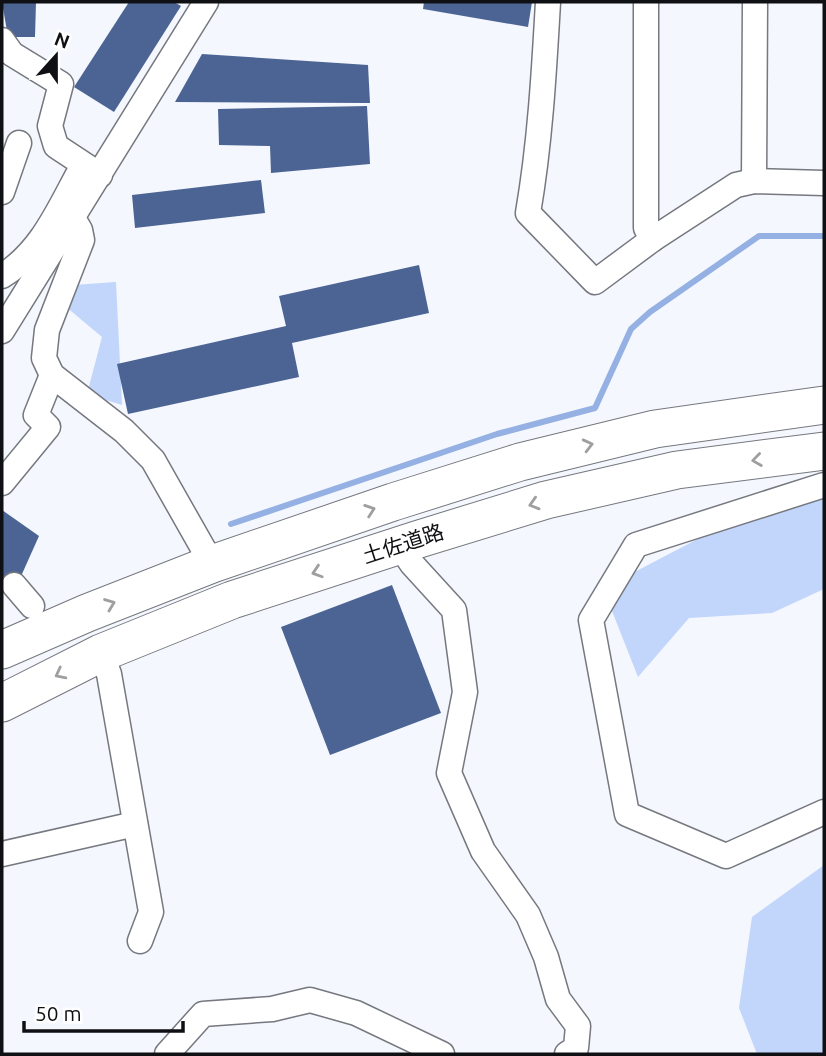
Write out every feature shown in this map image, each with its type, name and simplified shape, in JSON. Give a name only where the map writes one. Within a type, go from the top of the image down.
[{"type":"highway","name":"土佐道路","points":[[2,650],[212,564],[393,502],[534,459],[655,429],[824,405]]},
{"type":"highway","name":"土佐道路","points":[[2,704],[101,653],[232,600],[399,545],[546,500],[677,470],[824,451]]},
{"type":"street","points":[[2,276],[19,266],[41,241],[206,2]]},
{"type":"street","points":[[548,2],[539,132],[528,213],[595,282],[653,239],[736,185],[754,181],[824,183]]},
{"type":"street","points":[[646,2],[646,228],[653,239]]},
{"type":"street","points":[[754,181],[755,2]]},
{"type":"street","points":[[2,40],[12,54],[61,85],[50,127],[56,146],[91,170]]},
{"type":"street","points":[[2,192],[19,143]]},
{"type":"street","points":[[2,331],[73,218],[91,170]]},
{"type":"street","points":[[73,218],[82,240],[47,330],[44,358],[52,375],[124,431],[153,460],[212,564]]},
{"type":"street","points":[[2,482],[48,427],[36,415],[52,375]]},
{"type":"street","points":[[824,485],[636,545],[591,620],[627,814],[726,856],[824,812]]},
{"type":"street","points":[[399,545],[412,564],[454,610],[465,692],[449,774],[483,851],[528,915],[546,957],[558,999],[578,1026],[576,1048],[567,1054]]},
{"type":"street","points":[[14,585],[32,606]]},
{"type":"street","points":[[101,653],[108,674],[151,912],[140,941]]},
{"type":"street","points":[[2,854],[135,824]]},
{"type":"street","points":[[167,1054],[203,1014],[272,1009],[310,1000],[356,1013],[442,1054]]},
{"type":"shaded area","points":[[116,282],[122,405],[87,394],[102,337],[65,306],[74,285]]},
{"type":"shaded area","points":[[824,489],[824,589],[772,613],[689,618],[638,677],[612,611],[625,577],[759,507]]},
{"type":"shaded area","points":[[824,865],[824,1054],[757,1054],[739,1008],[752,917]]},
{"type":"building","points":[[2,2],[36,2],[35,37],[8,37]]},
{"type":"building","points":[[129,2],[174,2],[181,6],[114,112],[74,87]]},
{"type":"building","points":[[424,2],[532,2],[528,27],[423,9]]},
{"type":"building","points":[[202,54],[368,65],[370,103],[175,102]]},
{"type":"building","points":[[367,106],[370,164],[271,173],[270,146],[219,145],[218,109]]},
{"type":"building","points":[[261,180],[265,213],[135,228],[132,195]]},
{"type":"building","points":[[419,265],[429,313],[292,343],[299,377],[128,414],[117,364],[286,326],[279,296]]},
{"type":"building","points":[[2,510],[39,536],[22,574],[2,582]]},
{"type":"building","points":[[392,585],[441,713],[330,755],[281,627]]},
{"type":"waterway","points":[[231,524],[497,434],[595,408],[631,329],[650,312],[759,236],[824,236]]}]
